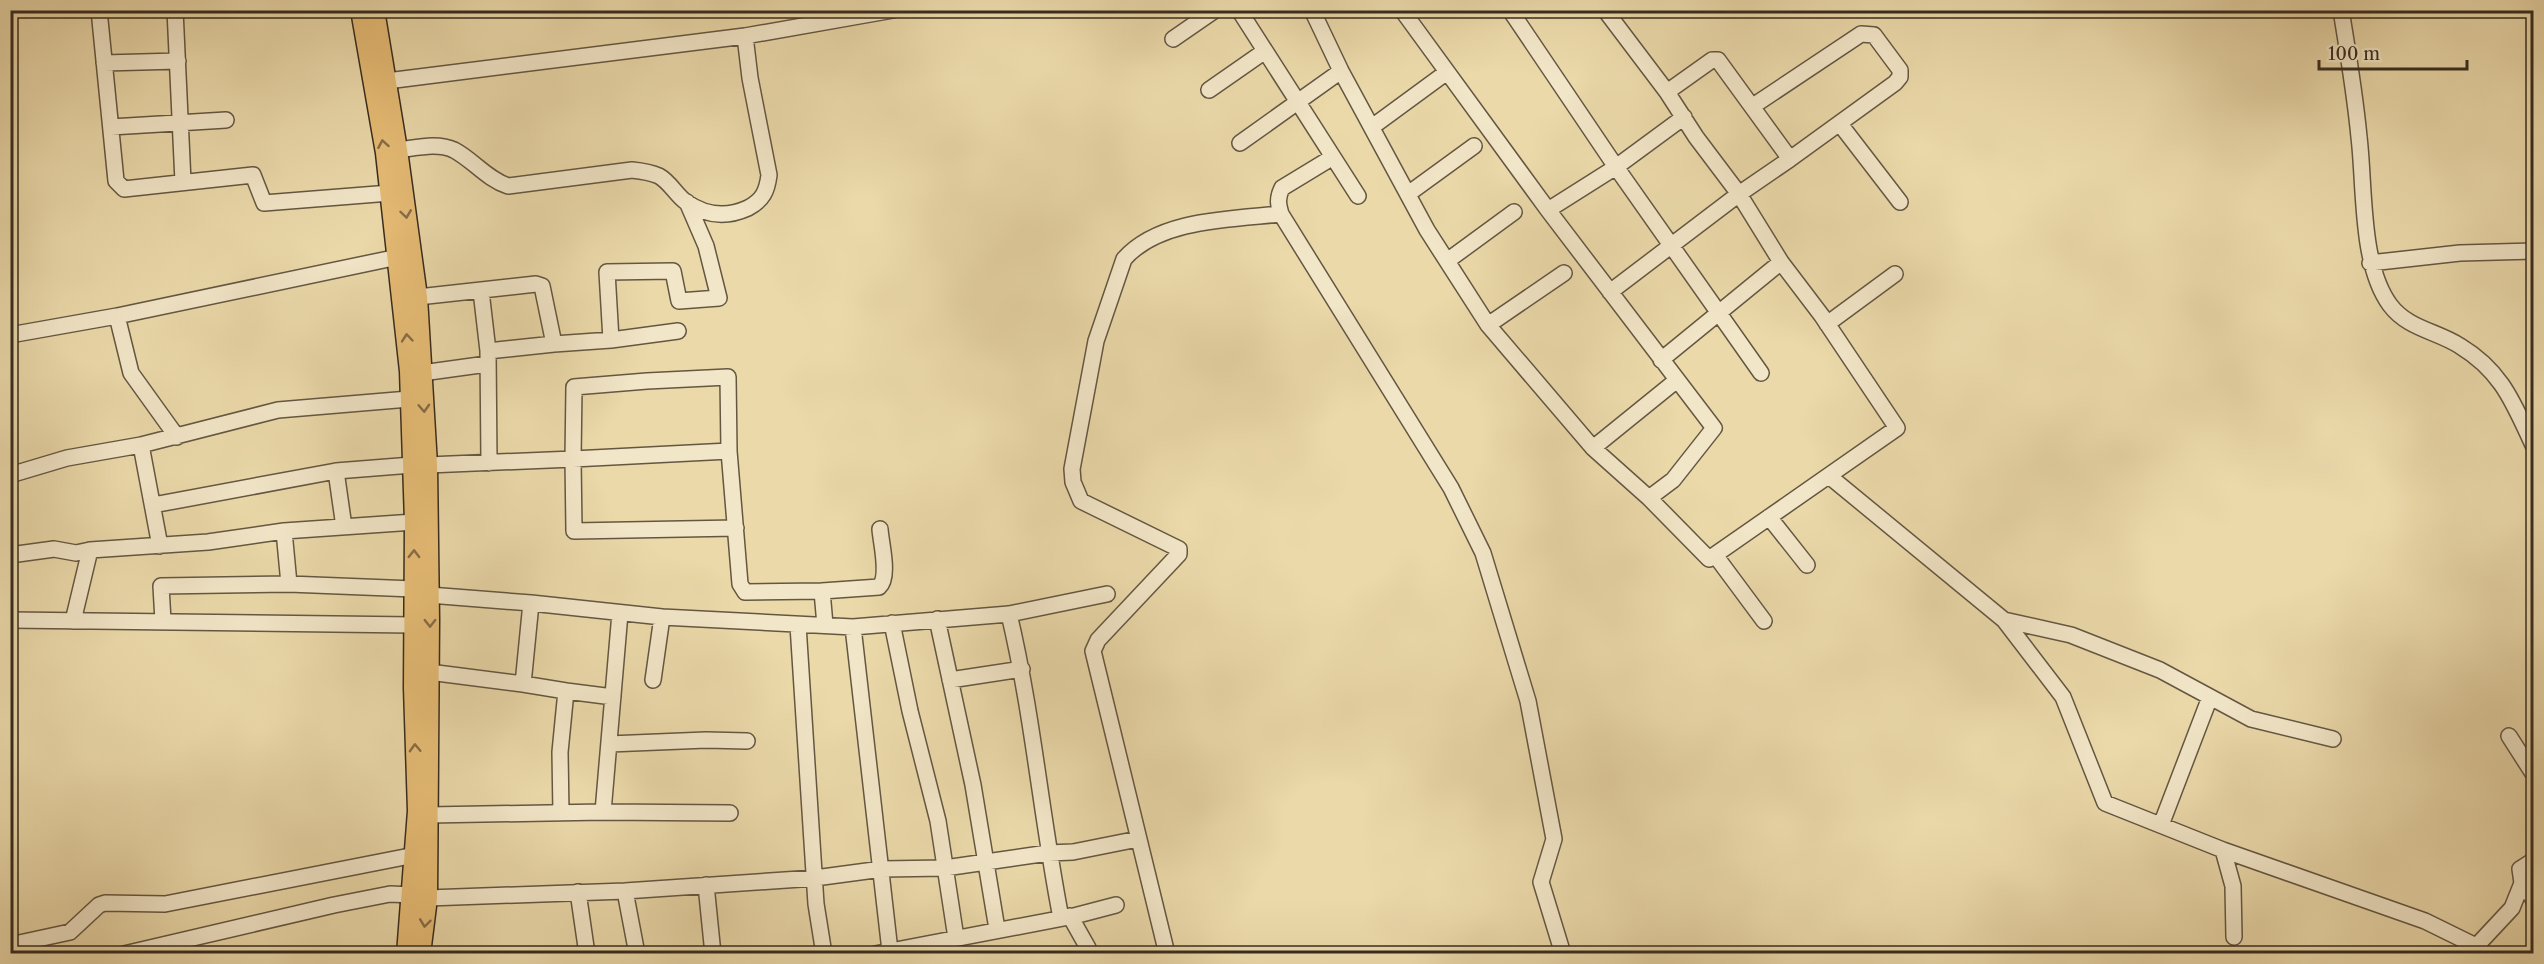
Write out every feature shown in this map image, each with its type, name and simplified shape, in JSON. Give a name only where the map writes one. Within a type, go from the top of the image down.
[{"type":"main road","points":[[360,10],[390,193],[410,371],[409,399],[420,465],[414,522],[429,672],[429,815],[420,897],[406,954]]},
{"type":"main road","points":[[375,10],[398,150],[418,297],[422,373],[421,592],[413,625],[417,811],[415,855],[420,897],[421,954]]},
{"type":"street","points":[[99,10],[116,181],[124,189],[253,175],[264,203],[390,193]]},
{"type":"street","points":[[175,10],[178,124],[183,182]]},
{"type":"street","points":[[387,81],[744,36],[893,10]]},
{"type":"street","points":[[1173,39],[1215,10]]},
{"type":"street","points":[[1239,10],[1358,196]]},
{"type":"street","points":[[1312,10],[1341,70],[1408,194],[1488,326],[1593,447],[1649,498],[1709,559],[1897,428],[1827,324],[1781,262],[1739,194],[1668,92],[1605,10]]},
{"type":"street","points":[[1402,10],[1548,210],[1714,429],[1673,480],[1649,498]]},
{"type":"street","points":[[1510,10],[1616,167],[1761,373]]},
{"type":"street","points":[[2341,10],[2360,137],[2370,263],[2383,294],[2396,312],[2417,328],[2460,346],[2499,379],[2517,407],[2534,447]]},
{"type":"street","points":[[1610,292],[1671,243],[1895,83],[1900,77],[1900,70],[1874,34],[1861,34],[1753,106]]},
{"type":"street","points":[[398,150],[429,146],[454,151],[498,183],[508,186],[632,170],[647,171],[662,177],[687,202],[712,214],[732,215],[756,203],[767,190],[769,175],[744,36]]},
{"type":"street","points":[[1209,90],[1265,51]]},
{"type":"street","points":[[1668,92],[1712,60],[1718,60],[1790,159]]},
{"type":"street","points":[[104,63],[178,61]]},
{"type":"street","points":[[1240,143],[1341,70]]},
{"type":"street","points":[[1372,127],[1447,72]]},
{"type":"street","points":[[1548,210],[1616,167],[1684,117]]},
{"type":"street","points":[[111,127],[226,120]]},
{"type":"street","points":[[1840,124],[1900,202]]},
{"type":"street","points":[[1408,194],[1474,146]]},
{"type":"street","points":[[1333,157],[1282,188],[1278,196],[1281,214],[1451,488],[1483,553],[1528,701],[1554,839],[1541,882],[1563,954]]},
{"type":"street","points":[[611,340],[607,272],[672,271],[679,300],[719,298],[706,246],[687,202]]},
{"type":"street","points":[[1447,261],[1514,212]]},
{"type":"street","points":[[1167,954],[1093,651],[1098,640],[1179,554],[1179,549],[1081,501],[1076,492],[1072,469],[1096,341],[1124,259],[1131,250],[1183,226],[1281,214]]},
{"type":"street","points":[[2370,263],[2460,253],[2534,251]]},
{"type":"street","points":[[10,335],[117,316],[398,257]]},
{"type":"street","points":[[1661,360],[1781,262]]},
{"type":"street","points":[[1488,326],[1564,273]]},
{"type":"street","points":[[1827,324],[1895,274]]},
{"type":"street","points":[[418,297],[536,284],[542,286],[554,345]]},
{"type":"street","points":[[481,291],[487,358],[489,463]]},
{"type":"street","points":[[117,316],[131,373],[177,437]]},
{"type":"street","points":[[422,373],[554,345],[678,331]]},
{"type":"street","points":[[736,528],[573,531],[574,387],[728,377],[729,451],[736,528],[740,584],[745,592],[867,589],[879,586],[884,583],[886,574],[880,529]]},
{"type":"street","points":[[1593,447],[1677,380]]},
{"type":"street","points":[[10,475],[67,458],[177,437],[278,410],[409,399]]},
{"type":"street","points":[[141,445],[160,546]]},
{"type":"street","points":[[153,505],[336,471],[729,451]]},
{"type":"street","points":[[336,471],[344,527]]},
{"type":"street","points":[[1828,476],[2004,620],[2063,697],[2105,802],[2223,850],[2425,921],[2472,950],[2512,908],[2522,883]]},
{"type":"street","points":[[1769,517],[1807,565]]},
{"type":"street","points":[[10,555],[54,549],[76,553],[90,550],[208,542],[284,531],[414,522]]},
{"type":"street","points":[[284,531],[289,584]]},
{"type":"street","points":[[73,621],[90,550]]},
{"type":"street","points":[[1715,555],[1764,621]]},
{"type":"street","points":[[163,621],[161,586],[289,584],[421,592],[663,617],[853,627],[1009,614],[1107,594]]},
{"type":"street","points":[[822,591],[825,625]]},
{"type":"street","points":[[523,684],[531,603]]},
{"type":"street","points":[[603,812],[620,613]]},
{"type":"street","points":[[1009,614],[1022,669],[1035,745],[1048,853],[1065,917],[1088,948],[1086,954]]},
{"type":"street","points":[[653,680],[663,617]]},
{"type":"street","points":[[937,619],[973,786],[997,929]]},
{"type":"street","points":[[10,620],[413,625]]},
{"type":"street","points":[[2004,620],[2071,635],[2160,670],[2251,719],[2333,739]]},
{"type":"street","points":[[892,623],[910,711],[938,821],[956,938]]},
{"type":"street","points":[[798,625],[816,904],[824,954]]},
{"type":"street","points":[[853,627],[882,869],[882,952],[1116,905]]},
{"type":"street","points":[[950,680],[1022,669]]},
{"type":"street","points":[[429,672],[613,697]]},
{"type":"street","points":[[561,813],[560,752],[566,691]]},
{"type":"street","points":[[2161,825],[2210,697]]},
{"type":"street","points":[[2508,736],[2534,775]]},
{"type":"street","points":[[609,744],[706,740],[747,741]]},
{"type":"street","points":[[429,815],[603,812],[730,813]]},
{"type":"street","points":[[124,954],[390,894],[420,897],[625,891],[815,878],[882,869],[945,868],[1048,853],[1082,851],[1138,839]]},
{"type":"street","points":[[2223,850],[2233,886],[2234,938]]},
{"type":"street","points":[[10,945],[70,932],[99,905],[105,903],[165,904],[415,855]]},
{"type":"street","points":[[2534,860],[2520,869],[2522,883],[2534,900]]},
{"type":"street","points":[[706,885],[713,954]]},
{"type":"street","points":[[625,891],[637,954]]},
{"type":"street","points":[[578,892],[586,954]]}]
